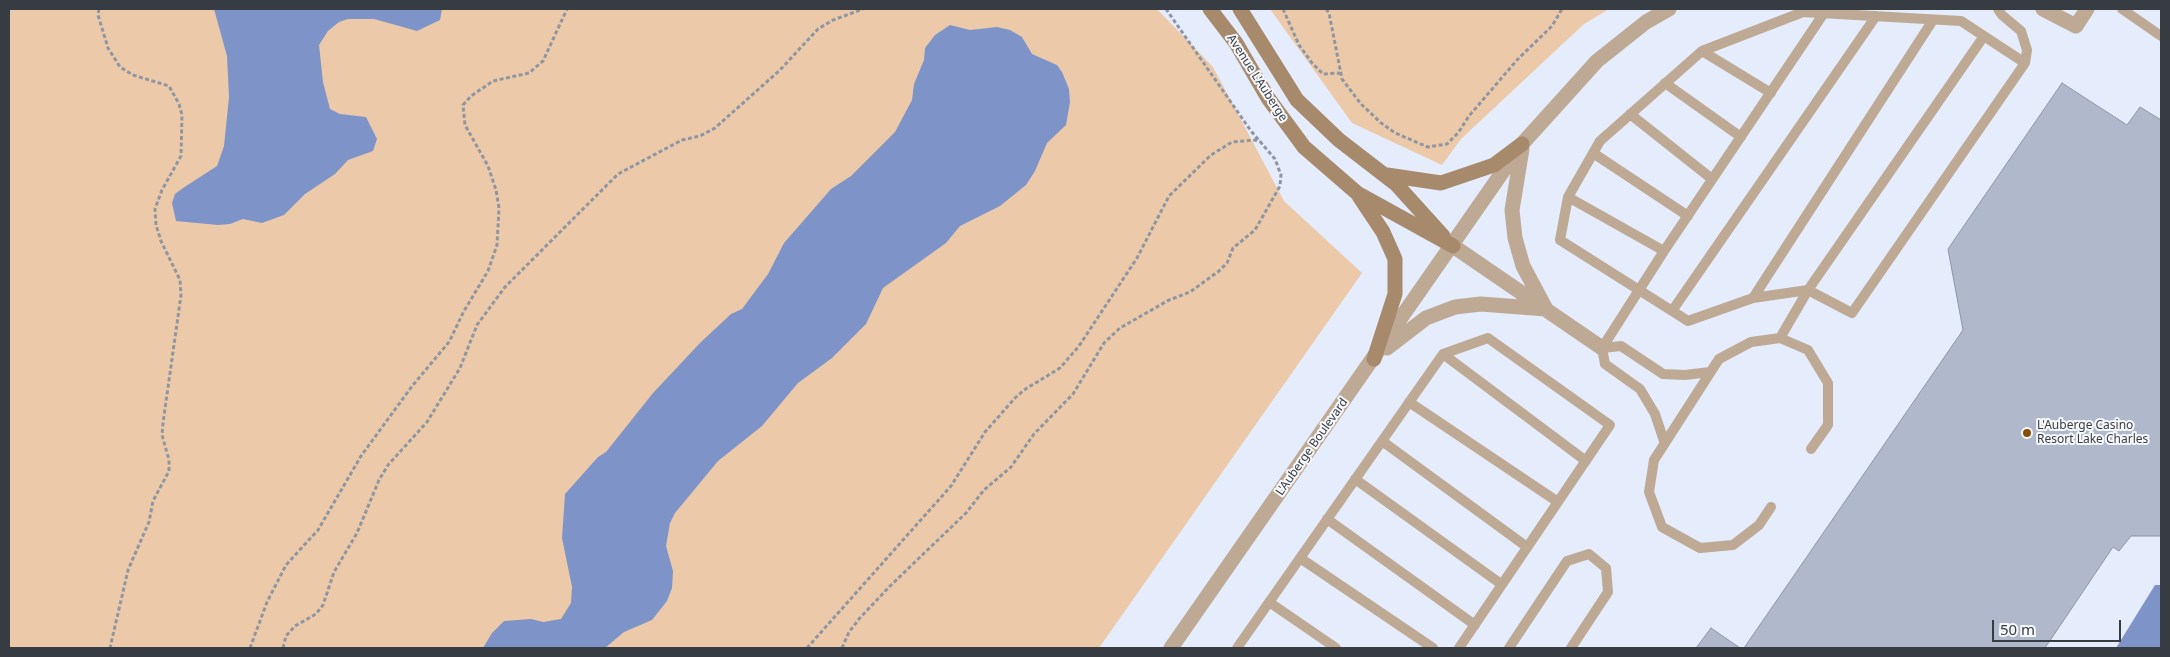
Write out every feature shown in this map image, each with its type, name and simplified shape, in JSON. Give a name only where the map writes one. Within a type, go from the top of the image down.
[{"type":"street","name":"Avenue L'Auberge","points":[[1210,9],[1236,43],[1268,98],[1304,147],[1357,193],[1453,246],[1602,348]]},
{"type":"street","name":"Avenue L'Auberge","points":[[1240,9],[1297,100],[1339,140],[1396,184],[1453,246]]},
{"type":"street","name":"L'Auberge Boulevard","points":[[1170,648],[1453,246],[1522,144],[1597,61],[1646,22],[1669,9]]},
{"type":"street","points":[[2043,9],[2076,26],[2087,9]]},
{"type":"street","points":[[1384,175],[1441,182],[1494,165],[1522,144]]},
{"type":"street","points":[[1522,144],[1512,210],[1515,238],[1523,266],[1546,309]]},
{"type":"street","points":[[1357,193],[1383,232],[1395,259],[1395,294],[1374,358]]},
{"type":"street","points":[[1374,358],[1426,318],[1455,308],[1481,304],[1546,309]]},
{"type":"lane","points":[[1998,9],[2002,15],[2021,31],[2027,50],[2025,63],[1852,313],[1808,290],[1753,298],[1688,321],[1560,240],[1568,197],[1600,140],[1702,51],[1803,12],[1824,11],[1961,21],[2025,63]]},
{"type":"lane","points":[[2122,9],[2161,36]]},
{"type":"lane","points":[[1664,440],[1655,414],[1640,389],[1605,364],[1602,348],[1638,289],[1824,11]]},
{"type":"lane","points":[[1672,311],[1876,16]]},
{"type":"lane","points":[[1753,298],[1933,20]]},
{"type":"lane","points":[[1780,338],[1808,290],[1984,36]]},
{"type":"lane","points":[[1702,51],[1771,92]]},
{"type":"lane","points":[[1665,83],[1741,137]]},
{"type":"lane","points":[[1630,114],[1712,179]]},
{"type":"lane","points":[[1593,153],[1688,216]]},
{"type":"lane","points":[[1568,197],[1664,251]]},
{"type":"lane","points":[[1241,647],[1269,602],[1443,354],[1488,338],[1610,426],[1459,648]]},
{"type":"lane","points":[[1771,507],[1759,525],[1733,546],[1700,548],[1662,527],[1649,492],[1654,460],[1664,440],[1719,359],[1751,342],[1780,338],[1808,350],[1828,383],[1828,425],[1811,449]]},
{"type":"lane","points":[[1602,348],[1621,346],[1663,374],[1684,375],[1710,372]]},
{"type":"lane","points":[[1443,354],[1586,461]]},
{"type":"lane","points":[[1409,402],[1558,502]]},
{"type":"lane","points":[[1382,441],[1527,547]]},
{"type":"lane","points":[[1355,479],[1501,584]]},
{"type":"lane","points":[[1327,520],[1475,625]]},
{"type":"lane","points":[[1509,648],[1567,561],[1589,554],[1606,568],[1608,592],[1572,648]]},
{"type":"lane","points":[[1300,558],[1433,648]]},
{"type":"lane","points":[[1269,602],[1336,648]]},
{"type":"path","points":[[99,9],[98,15],[108,48],[120,67],[133,75],[169,86],[179,104],[182,115],[181,156],[162,190],[155,210],[156,226],[160,241],[180,280],[181,295],[162,423],[162,436],[169,460],[169,471],[153,501],[149,522],[128,570],[110,648]]},
{"type":"path","points":[[250,648],[267,602],[286,565],[318,530],[361,456],[413,385],[449,342],[464,311],[488,271],[497,245],[499,208],[496,190],[488,166],[464,125],[463,105],[471,96],[493,81],[529,72],[543,61],[567,9]]},
{"type":"path","points":[[284,648],[286,636],[294,626],[316,614],[323,605],[334,572],[357,533],[379,480],[388,465],[427,422],[460,368],[477,325],[505,287],[618,174],[682,140],[700,136],[715,128],[780,70],[818,29],[833,20],[863,9]]},
{"type":"path","points":[[842,648],[849,632],[889,586],[966,513],[984,490],[1011,467],[1034,434],[1073,394],[1104,343],[1120,328],[1145,312],[1190,292],[1219,271],[1233,248],[1255,230],[1280,186],[1281,175],[1275,159],[1220,88],[1166,9]]},
{"type":"path","points":[[1283,9],[1299,44],[1312,63],[1323,74],[1340,73]]},
{"type":"path","points":[[1326,9],[1329,13],[1342,79],[1361,104],[1395,133],[1428,147],[1447,144],[1518,60],[1552,26],[1562,9]]},
{"type":"path","points":[[807,648],[951,486],[985,432],[1015,398],[1024,390],[1060,368],[1080,346],[1137,258],[1169,196],[1211,155],[1232,142],[1255,140],[1260,142]]},
{"type":"shaded area","points":[[9,9],[1157,9],[1213,67],[1284,201],[1362,273],[1099,648],[9,648]]},
{"type":"shaded area","points":[[1270,9],[1609,9],[1584,24],[1461,139],[1442,165],[1352,123]]},
{"type":"water","points":[[214,9],[442,9],[440,20],[417,31],[374,19],[348,19],[339,22],[328,31],[319,45],[323,82],[330,109],[340,114],[366,117],[377,139],[373,151],[348,160],[335,174],[305,194],[284,215],[262,223],[243,219],[230,224],[218,225],[176,221],[172,203],[175,194],[217,166],[224,146],[229,97],[227,56]]},
{"type":"water","points":[[950,25],[970,30],[997,27],[1010,30],[1022,37],[1032,54],[1057,65],[1062,72],[1069,89],[1070,102],[1066,125],[1047,143],[1035,171],[1026,185],[1000,206],[960,226],[946,243],[883,288],[866,324],[832,358],[798,383],[762,426],[718,461],[675,513],[670,523],[666,546],[673,571],[672,588],[667,601],[652,620],[624,632],[605,648],[483,648],[492,633],[504,621],[531,619],[543,622],[561,619],[571,603],[572,587],[562,538],[565,494],[598,457],[606,452],[653,393],[700,343],[731,314],[742,309],[768,274],[784,243],[831,189],[851,176],[895,132],[912,100],[914,84],[924,60],[925,48],[935,35]]},
{"type":"water","points":[[2155,585],[2161,585],[2161,648],[2116,648]]},
{"type":"building","name":"L'Auberge Casino Resort Lake Charles","points":[[2062,83],[2127,125],[2140,107],[2161,120],[2161,536],[2131,536],[2119,551],[2113,547],[2045,648],[1744,648],[1963,330],[1948,249]]},
{"type":"building","points":[[1711,628],[1740,648],[1696,648]]},
{"type":"place","name":"L'Auberge Casino Resort Lake Charles","points":[[2027,433]]}]
